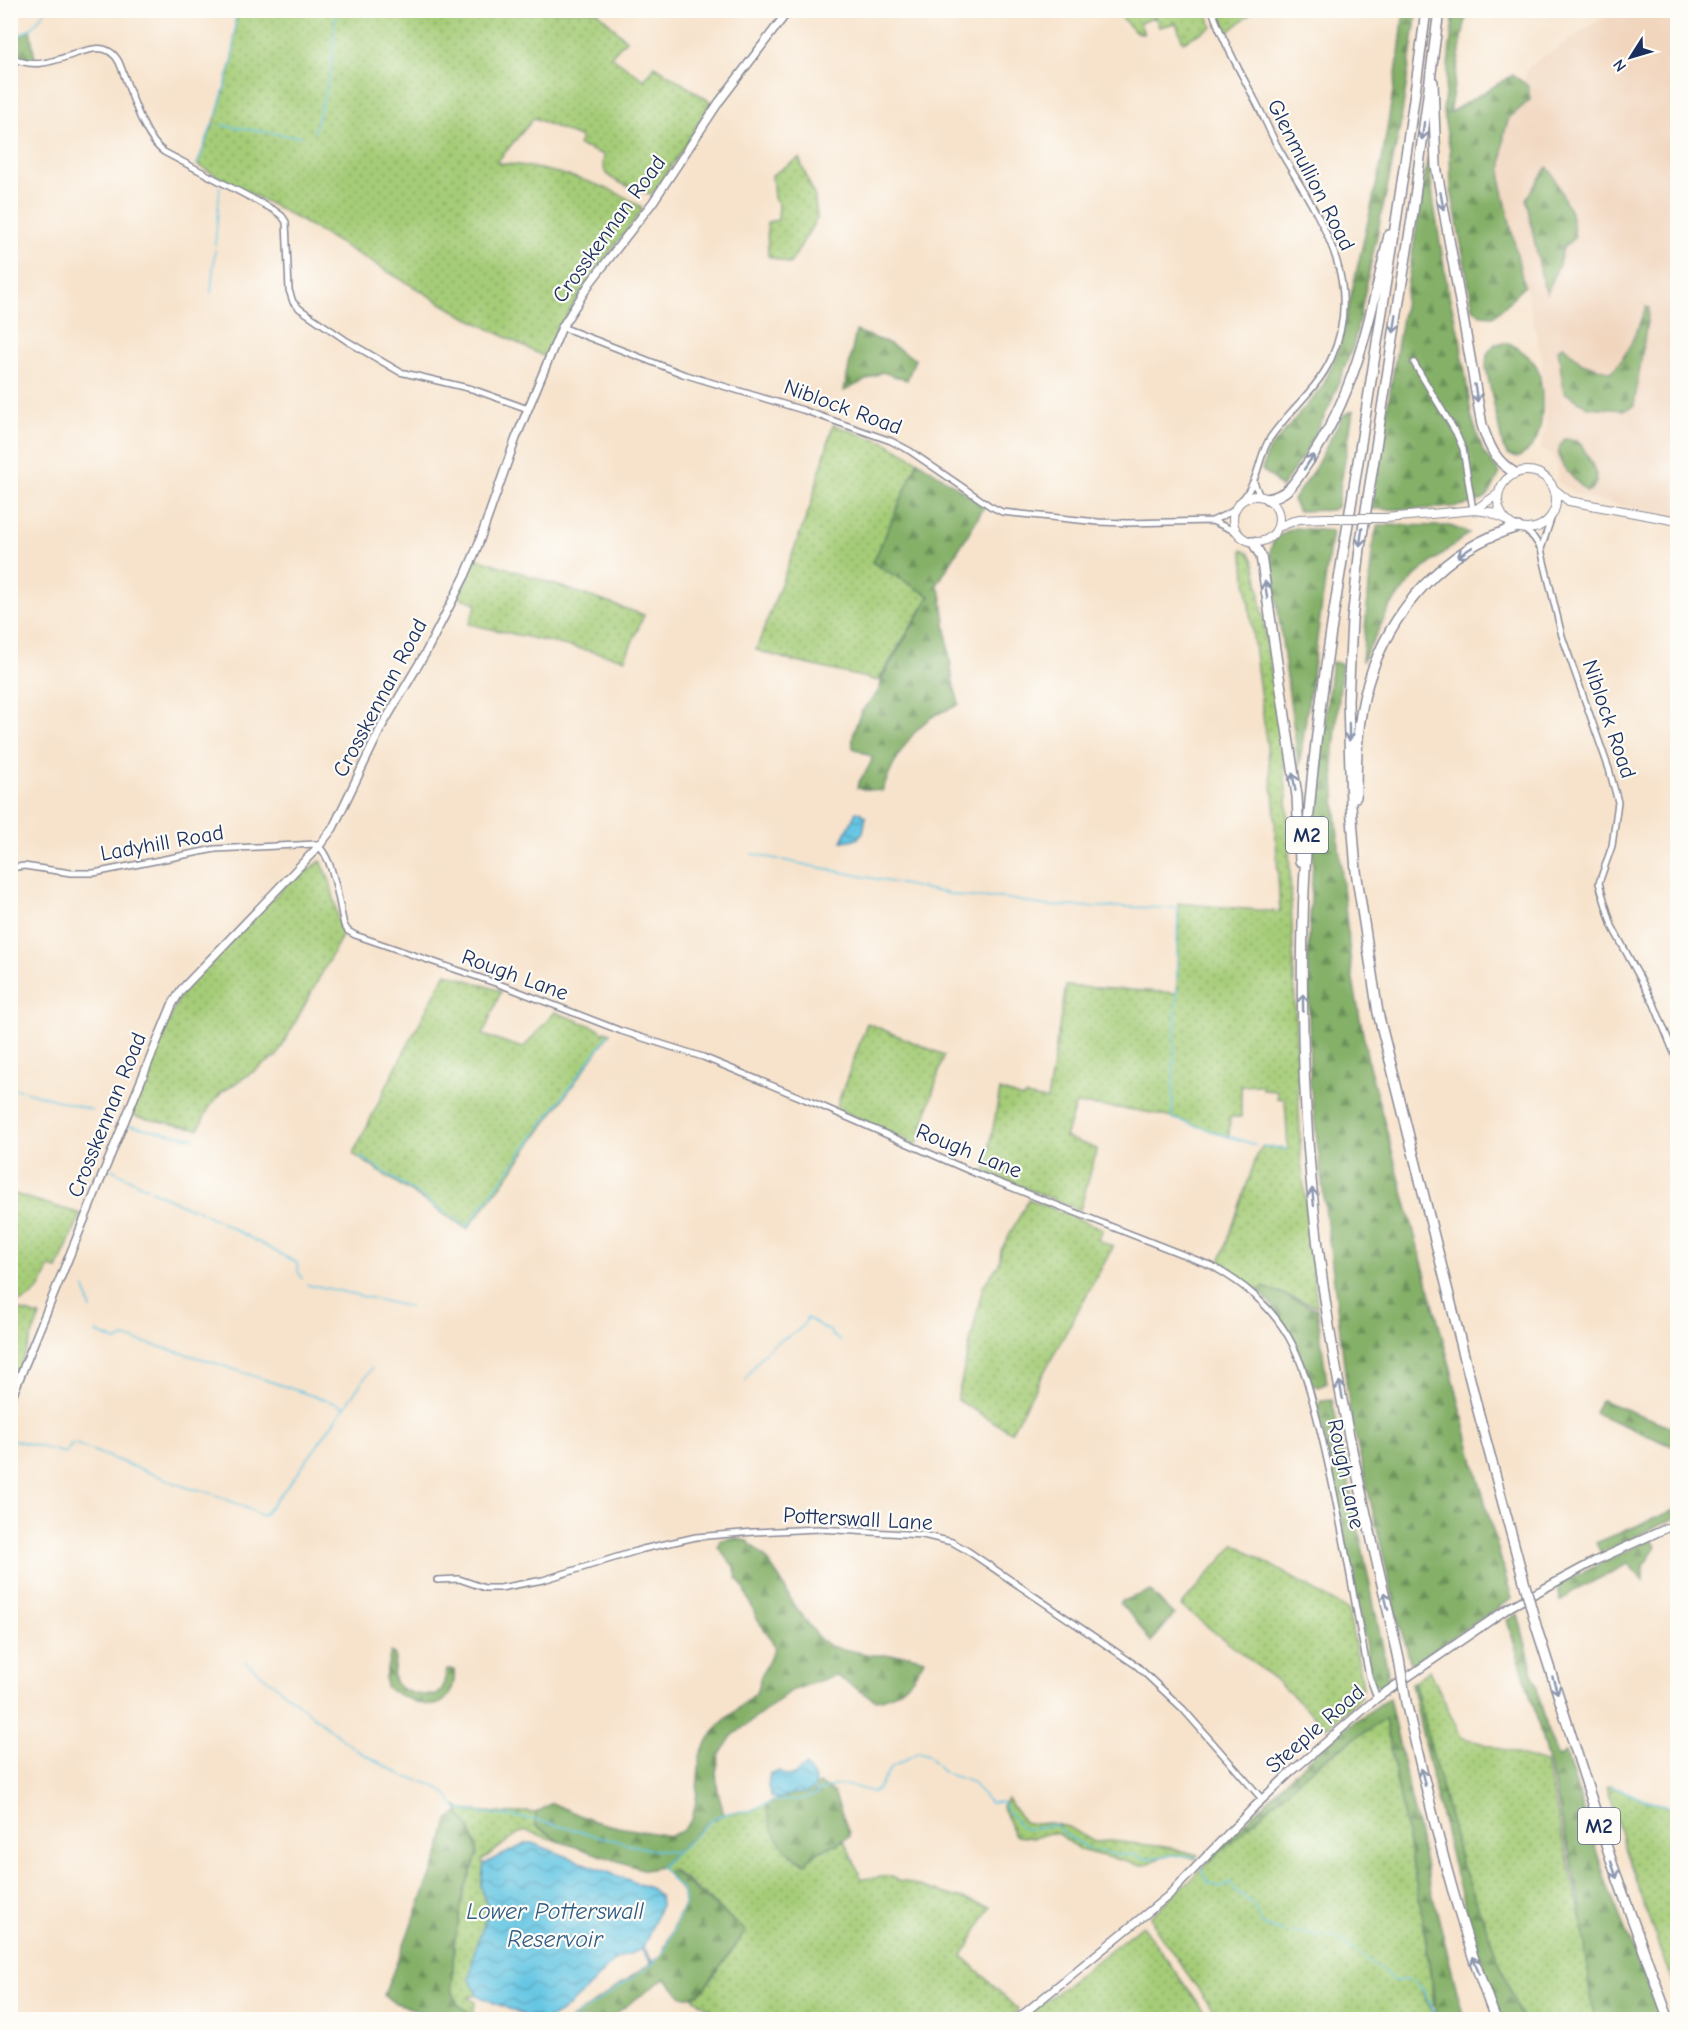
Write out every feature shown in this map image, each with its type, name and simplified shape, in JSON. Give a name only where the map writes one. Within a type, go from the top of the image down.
[{"type":"highway","name":"M2","points":[[1426,10],[1404,175],[1322,690],[1307,840],[1303,924],[1305,1103],[1322,1277],[1350,1437],[1399,1659],[1406,1702],[1443,1860],[1476,1965],[1496,2019]]},
{"type":"highway","name":"M2","points":[[1439,10],[1413,212],[1360,548],[1352,620],[1348,730],[1356,871],[1371,976],[1385,1043],[1477,1407],[1522,1574],[1537,1629],[1609,1857],[1669,2019]]},
{"type":"highway","points":[[1432,59],[1436,166],[1482,425],[1491,452],[1504,467],[1515,473]]},
{"type":"highway","points":[[1264,498],[1281,495],[1292,486],[1319,445],[1349,386],[1371,316],[1404,175]]},
{"type":"highway","points":[[1356,871],[1356,776],[1361,715],[1368,684],[1384,643],[1406,607],[1440,570],[1497,533],[1521,528]]},
{"type":"highway","points":[[1253,542],[1261,556],[1296,796],[1303,924]]},
{"type":"main road","points":[[1474,510],[1498,494],[1507,478],[1515,473],[1529,470],[1536,471],[1551,482],[1555,490],[1569,501],[1677,521]]},
{"type":"main road","points":[[1553,512],[1555,490]]},
{"type":"main road","points":[[1498,494],[1498,503],[1504,518]]},
{"type":"main road","points":[[1299,519],[1284,514],[1264,498],[1246,499],[1237,507],[1234,522],[1239,534],[1253,542],[1268,539],[1278,527],[1299,519],[1386,518],[1474,510],[1490,512],[1521,528],[1538,527],[1553,512],[1569,501]]},
{"type":"main road","points":[[1277,509],[1278,527]]},
{"type":"street","name":"Crosskennan Road","points":[[10,1401],[172,1005],[181,990],[320,846],[333,828],[382,726],[426,652],[465,576],[528,409],[562,327],[590,283],[653,202],[719,102],[789,10]]},
{"type":"street","name":"Glenmullion Road","points":[[1212,10],[1228,48],[1272,135],[1328,234],[1337,260],[1343,299],[1340,330],[1331,359],[1317,383],[1271,437],[1261,456],[1254,482],[1237,507]]},
{"type":"street","points":[[10,56],[34,65],[52,62],[97,47],[109,49],[119,62],[155,145],[164,152],[274,210],[285,219],[289,290],[293,302],[300,309],[400,372],[472,389],[528,409]]},
{"type":"street","name":"Niblock Road","points":[[562,327],[683,374],[803,410],[891,441],[910,451],[1002,512],[1098,522],[1212,521],[1239,534]]},
{"type":"street","points":[[1414,363],[1456,433],[1463,449],[1474,510]]},
{"type":"street","points":[[1254,482],[1264,498]]},
{"type":"street","name":"Niblock Road","points":[[1212,521],[1237,507]]},
{"type":"street","points":[[1541,549],[1553,512]]},
{"type":"street","name":"Niblock Road","points":[[1521,528],[1534,538],[1541,549],[1562,636],[1610,768],[1618,802],[1612,846],[1599,883],[1612,926],[1654,1004],[1677,1064]]},
{"type":"street","name":"Ladyhill Road","points":[[10,868],[24,866],[71,873],[94,873],[215,849],[258,845],[316,844],[320,846]]},
{"type":"street","name":"Rough Lane","points":[[320,846],[334,880],[345,925],[348,931],[355,935],[507,987],[619,1030],[703,1057],[977,1174],[1212,1266],[1249,1289],[1280,1324],[1305,1373],[1328,1461],[1364,1655],[1377,1698]]},
{"type":"street","name":"Steeple Road","points":[[1016,2019],[1159,1904],[1190,1875],[1262,1799],[1377,1698],[1510,1607],[1594,1561],[1677,1523]]},
{"type":"street","name":"Potterswall Lane","points":[[437,1580],[459,1579],[485,1588],[500,1588],[543,1580],[643,1549],[696,1537],[754,1532],[846,1530],[943,1539],[968,1551],[1137,1666],[1183,1710],[1262,1799]]},
{"type":"shaded area","points":[[1613,11],[1677,11],[1677,517],[1583,497],[1557,481],[1558,470],[1552,454],[1540,450],[1546,428],[1542,360],[1502,182],[1505,134],[1528,67]]},
{"type":"green space","points":[[1216,10],[1254,11],[1227,33],[1222,28]]},
{"type":"green space","points":[[236,11],[597,11],[626,40],[611,56],[644,80],[655,66],[711,102],[652,194],[610,177],[605,172],[604,155],[578,145],[581,138],[534,118],[497,162],[521,165],[586,181],[618,193],[643,209],[577,298],[545,357],[462,315],[291,215],[197,165],[216,117],[233,59]]},
{"type":"green space","points":[[1125,11],[1207,11],[1212,27],[1183,42],[1176,23],[1159,27],[1155,17],[1140,23],[1144,34],[1134,31],[1120,16]]},
{"type":"green space","points":[[1404,11],[1417,11],[1400,127],[1354,343],[1331,403],[1308,448],[1281,488],[1262,470],[1268,451],[1323,386],[1339,348],[1382,160]]},
{"type":"green space","points":[[1454,11],[1467,11],[1449,113],[1513,75],[1528,86],[1530,100],[1509,118],[1504,134],[1501,182],[1524,286],[1493,316],[1480,315],[1473,308],[1451,189],[1450,149],[1443,112]]},
{"type":"green space","points":[[30,29],[35,59],[23,58],[11,53],[10,41]]},
{"type":"green space","points":[[1428,157],[1448,292],[1460,338],[1471,415],[1483,452],[1500,473],[1488,495],[1477,502],[1431,509],[1371,509]]},
{"type":"green space","points":[[799,158],[815,198],[817,218],[790,264],[768,256],[767,222],[778,220],[779,204],[774,198],[772,175]]},
{"type":"green space","points":[[1547,167],[1571,213],[1575,237],[1563,248],[1547,293],[1543,284],[1526,199]]},
{"type":"green space","points":[[1646,307],[1649,308],[1634,406],[1625,410],[1588,407],[1564,392],[1558,349],[1563,346],[1582,363],[1611,372],[1628,350]]},
{"type":"green space","points":[[856,331],[888,343],[915,359],[907,380],[882,372],[844,391]]},
{"type":"green space","points":[[1509,343],[1531,359],[1537,367],[1542,394],[1541,422],[1536,439],[1532,447],[1517,458],[1508,455],[1503,447],[1486,368],[1487,354],[1495,344]]},
{"type":"green space","points":[[1353,411],[1337,507],[1331,510],[1298,511],[1293,500],[1315,468],[1343,415]]},
{"type":"green space","points":[[833,425],[885,442],[918,461],[873,563],[930,595],[878,681],[756,650],[810,507]]},
{"type":"green space","points":[[1565,439],[1575,440],[1581,444],[1595,470],[1595,484],[1587,492],[1569,474],[1560,460],[1560,446]]},
{"type":"green space","points":[[918,461],[985,506],[935,588],[938,588],[941,593],[953,682],[959,704],[932,717],[913,734],[895,762],[882,791],[857,788],[870,766],[872,757],[853,748],[854,732],[858,721],[862,711],[878,691],[881,679],[930,596],[873,563]]},
{"type":"green space","points":[[1378,525],[1450,526],[1469,533],[1416,575],[1391,605],[1362,662],[1373,542]]},
{"type":"green space","points":[[1295,528],[1332,531],[1299,769],[1270,557],[1270,550],[1275,540],[1286,531]]},
{"type":"green space","points":[[1242,550],[1251,556],[1257,575],[1287,797],[1301,1160],[1317,1306],[1263,1287],[1259,1291],[1219,1265],[1258,1152],[1263,1146],[1288,1149],[1285,1099],[1277,1098],[1277,1091],[1263,1090],[1262,1085],[1241,1086],[1241,1117],[1230,1117],[1229,1137],[1160,1115],[1076,1104],[1065,1137],[1097,1149],[1080,1210],[985,1172],[1000,1090],[1022,1098],[1025,1096],[1047,1100],[1066,986],[1177,993],[1178,903],[1280,912],[1274,802]]},
{"type":"green space","points":[[477,558],[644,615],[625,659],[469,624],[477,603],[458,597]]},
{"type":"green space","points":[[1332,662],[1342,664],[1333,761],[1337,827],[1352,975],[1369,1066],[1512,1599],[1411,1664],[1398,1619],[1350,1413],[1310,1083],[1308,954],[1317,787]]},
{"type":"green space","points":[[321,861],[330,881],[342,936],[277,1056],[222,1092],[209,1108],[198,1129],[137,1117],[132,1111],[178,999],[186,987],[285,886]]},
{"type":"green space","points":[[446,973],[501,991],[483,1035],[523,1048],[555,1012],[600,1029],[603,1033],[605,1031],[610,1033],[503,1183],[467,1229],[353,1154]]},
{"type":"green space","points":[[867,1023],[944,1055],[917,1145],[836,1108]]},
{"type":"green space","points":[[11,1193],[81,1214],[57,1269],[50,1267],[35,1293],[24,1301],[15,1303],[10,1303],[14,1269],[11,1268]]},
{"type":"green space","points":[[1029,1199],[1103,1229],[1098,1240],[1113,1247],[1011,1432],[957,1400],[983,1286],[999,1264],[1001,1250]]},
{"type":"green space","points":[[1263,1287],[1317,1309],[1327,1383],[1319,1387],[1311,1384],[1291,1335],[1277,1312],[1259,1291]]},
{"type":"green space","points":[[10,1308],[40,1316],[11,1389]]},
{"type":"green space","points":[[1332,1400],[1390,1683],[1381,1687],[1373,1684],[1333,1476],[1317,1406],[1321,1401]]},
{"type":"green space","points":[[1601,1400],[1677,1429],[1677,1448],[1595,1413]]},
{"type":"green space","points":[[1677,1509],[1677,1517],[1601,1553],[1596,1543]]},
{"type":"green space","points":[[733,1538],[747,1541],[766,1558],[793,1604],[819,1638],[829,1646],[871,1655],[909,1655],[924,1659],[911,1680],[891,1696],[875,1700],[835,1675],[791,1691],[732,1736],[720,1754],[716,1772],[724,1814],[707,1823],[660,1867],[645,1870],[561,1842],[535,1825],[536,1813],[552,1803],[593,1821],[670,1836],[682,1831],[692,1819],[700,1756],[706,1743],[720,1724],[756,1693],[761,1676],[775,1648],[737,1579],[735,1568],[718,1547],[721,1540]]},
{"type":"green space","points":[[1650,1540],[1656,1547],[1643,1566],[1643,1580],[1628,1564],[1572,1592],[1561,1602],[1557,1585]]},
{"type":"green space","points":[[1235,1544],[1348,1610],[1363,1686],[1360,1697],[1327,1728],[1278,1682],[1181,1606]]},
{"type":"green space","points":[[1150,1591],[1174,1615],[1151,1642],[1133,1617],[1120,1604],[1122,1601]]},
{"type":"green space","points":[[1518,1614],[1548,1732],[1558,1758],[1566,1753],[1607,1885],[1661,2019],[1594,2019],[1579,1897],[1535,1711],[1507,1620]]},
{"type":"green space","points":[[391,1652],[395,1655],[394,1679],[401,1688],[412,1693],[437,1695],[442,1690],[447,1670],[454,1670],[453,1686],[445,1700],[435,1705],[424,1704],[386,1687],[385,1677]]},
{"type":"green space","points":[[1430,1670],[1461,1737],[1546,1763],[1581,1916],[1597,2019],[1521,2019],[1460,1859],[1418,1698],[1414,1682]]},
{"type":"green space","points":[[1414,1682],[1460,1859],[1521,2019],[1503,2019],[1474,1937],[1440,1811],[1411,1683]]},
{"type":"green space","points":[[1389,1698],[1427,1872],[1464,2019],[1442,2019],[1436,2013],[1423,1919],[1385,1719],[1338,1749],[1308,1772],[1209,1862],[1209,1859],[1285,1782],[1335,1735]]},
{"type":"green space","points":[[1385,1718],[1423,1919],[1434,2006],[1430,2007],[1421,1990],[1436,2019],[1219,2019],[1154,1926],[1151,1916],[1289,1788],[1328,1757]]},
{"type":"green space","points":[[820,1784],[834,1793],[849,1837],[815,1854],[805,1863],[783,1846],[778,1839],[770,1822],[766,1804],[792,1794],[806,1793]]},
{"type":"green space","points":[[1610,1786],[1677,1811],[1677,1996],[1641,1897],[1606,1787]]},
{"type":"green space","points":[[1007,1799],[1024,1822],[1069,1827],[1094,1842],[1111,1841],[1167,1847],[1198,1855],[1195,1859],[1171,1855],[1161,1857],[1147,1865],[1139,1865],[1080,1850],[1059,1834],[1049,1833],[1034,1838],[1016,1836],[1002,1806]]},
{"type":"green space","points":[[766,1804],[792,1856],[804,1863],[815,1854],[844,1840],[862,1879],[892,1876],[899,1882],[990,1907],[963,1956],[1018,2010],[1007,2020],[726,2019],[693,1998],[702,1991],[746,1931],[674,1870],[667,1873],[660,1867],[715,1817],[733,1812],[750,1811]]},
{"type":"green space","points":[[457,1807],[462,1810],[508,1814],[536,1813],[535,1825],[561,1842],[527,1831],[519,1833],[482,1860],[484,1864],[481,1886],[487,1907],[486,1919],[474,1953],[470,1979],[477,1995],[468,1998],[476,2002],[472,2014],[458,2005],[452,1989],[454,1945],[464,1891],[477,1856],[476,1844]]},
{"type":"green space","points":[[458,1812],[467,1823],[476,1845],[477,1856],[464,1891],[454,1945],[452,1989],[458,2005],[472,2014],[473,2019],[442,2019],[393,2002],[384,1995],[440,1852],[448,1820]]},
{"type":"green space","points":[[671,1870],[746,1931],[702,1991],[695,1995],[685,1997],[681,1995],[665,1978],[608,2019],[571,2019],[661,1956],[684,1904],[683,1893],[667,1873]]},
{"type":"green space","points":[[1142,1925],[1209,2019],[1023,2019]]},
{"type":"water","points":[[856,812],[866,817],[863,832],[857,839],[842,841]]},
{"type":"water","points":[[806,1766],[814,1777],[816,1783],[814,1788],[806,1793],[792,1794],[779,1799],[771,1797],[768,1786],[770,1773],[779,1771],[792,1776]]},
{"type":"water","name":"Lower Potterswall Reservoir","points":[[527,1843],[652,1889],[660,1896],[661,1905],[643,1948],[652,1964],[641,1949],[621,1957],[560,2013],[543,2019],[520,2013],[477,1995],[470,1979],[474,1953],[486,1919],[487,1907],[481,1886],[484,1864]]},
{"type":"waterway","points":[[10,41],[32,28],[46,10]]},
{"type":"waterway","points":[[216,117],[233,59],[236,10]]},
{"type":"waterway","points":[[314,132],[331,71],[336,10]]},
{"type":"waterway","points":[[197,165],[213,122]]},
{"type":"waterway","points":[[221,125],[302,136]]},
{"type":"waterway","points":[[215,245],[220,186]]},
{"type":"waterway","points":[[211,293],[215,250]]},
{"type":"waterway","points":[[752,854],[965,897],[1004,898],[1047,906],[1178,908],[1177,981]]},
{"type":"waterway","points":[[1177,986],[1172,1118],[1256,1145]]},
{"type":"waterway","points":[[361,1157],[467,1227],[609,1034]]},
{"type":"waterway","points":[[10,1087],[92,1110]]},
{"type":"waterway","points":[[127,1125],[194,1138]]},
{"type":"waterway","points":[[1263,1146],[1287,1149]]},
{"type":"waterway","points":[[111,1169],[147,1188]]},
{"type":"waterway","points":[[151,1190],[191,1209],[193,1206]]},
{"type":"waterway","points":[[196,1209],[297,1263],[302,1279]]},
{"type":"waterway","points":[[307,1284],[410,1307]]},
{"type":"waterway","points":[[85,1288],[91,1310]]},
{"type":"waterway","points":[[746,1380],[754,1365],[765,1353],[778,1341],[796,1332],[807,1318],[840,1340]]},
{"type":"waterway","points":[[96,1332],[116,1341],[124,1337],[203,1359],[343,1406]]},
{"type":"waterway","points":[[10,1439],[65,1453],[73,1443],[191,1489],[216,1495],[263,1516],[297,1474],[372,1368]]},
{"type":"waterway","points":[[246,1662],[356,1750],[404,1776]]},
{"type":"waterway","points":[[814,1788],[817,1792],[844,1785],[873,1792],[878,1789],[892,1767],[919,1752],[928,1755],[944,1773],[972,1782],[990,1803],[1001,1802],[1018,1824],[1026,1829],[1055,1825],[1087,1848],[1112,1854],[1134,1855],[1145,1859],[1169,1855],[1195,1858]]},
{"type":"waterway","points":[[406,1777],[438,1788],[459,1810],[532,1819],[647,1849],[674,1852]]},
{"type":"waterway","points":[[1610,1786],[1678,1811]]},
{"type":"waterway","points":[[571,2020],[655,1962],[666,1948],[684,1904],[680,1888],[660,1867],[715,1817],[733,1812],[750,1811],[773,1801],[804,1799],[818,1794]]},
{"type":"waterway","points":[[1201,1867],[1208,1883],[1221,1887],[1230,1882],[1237,1893],[1251,1902],[1263,1925],[1284,1932]]},
{"type":"waterway","points":[[1289,1933],[1307,1932],[1318,1937],[1334,1936],[1386,1973],[1393,1981],[1407,1980],[1418,1985],[1440,2020]]}]
